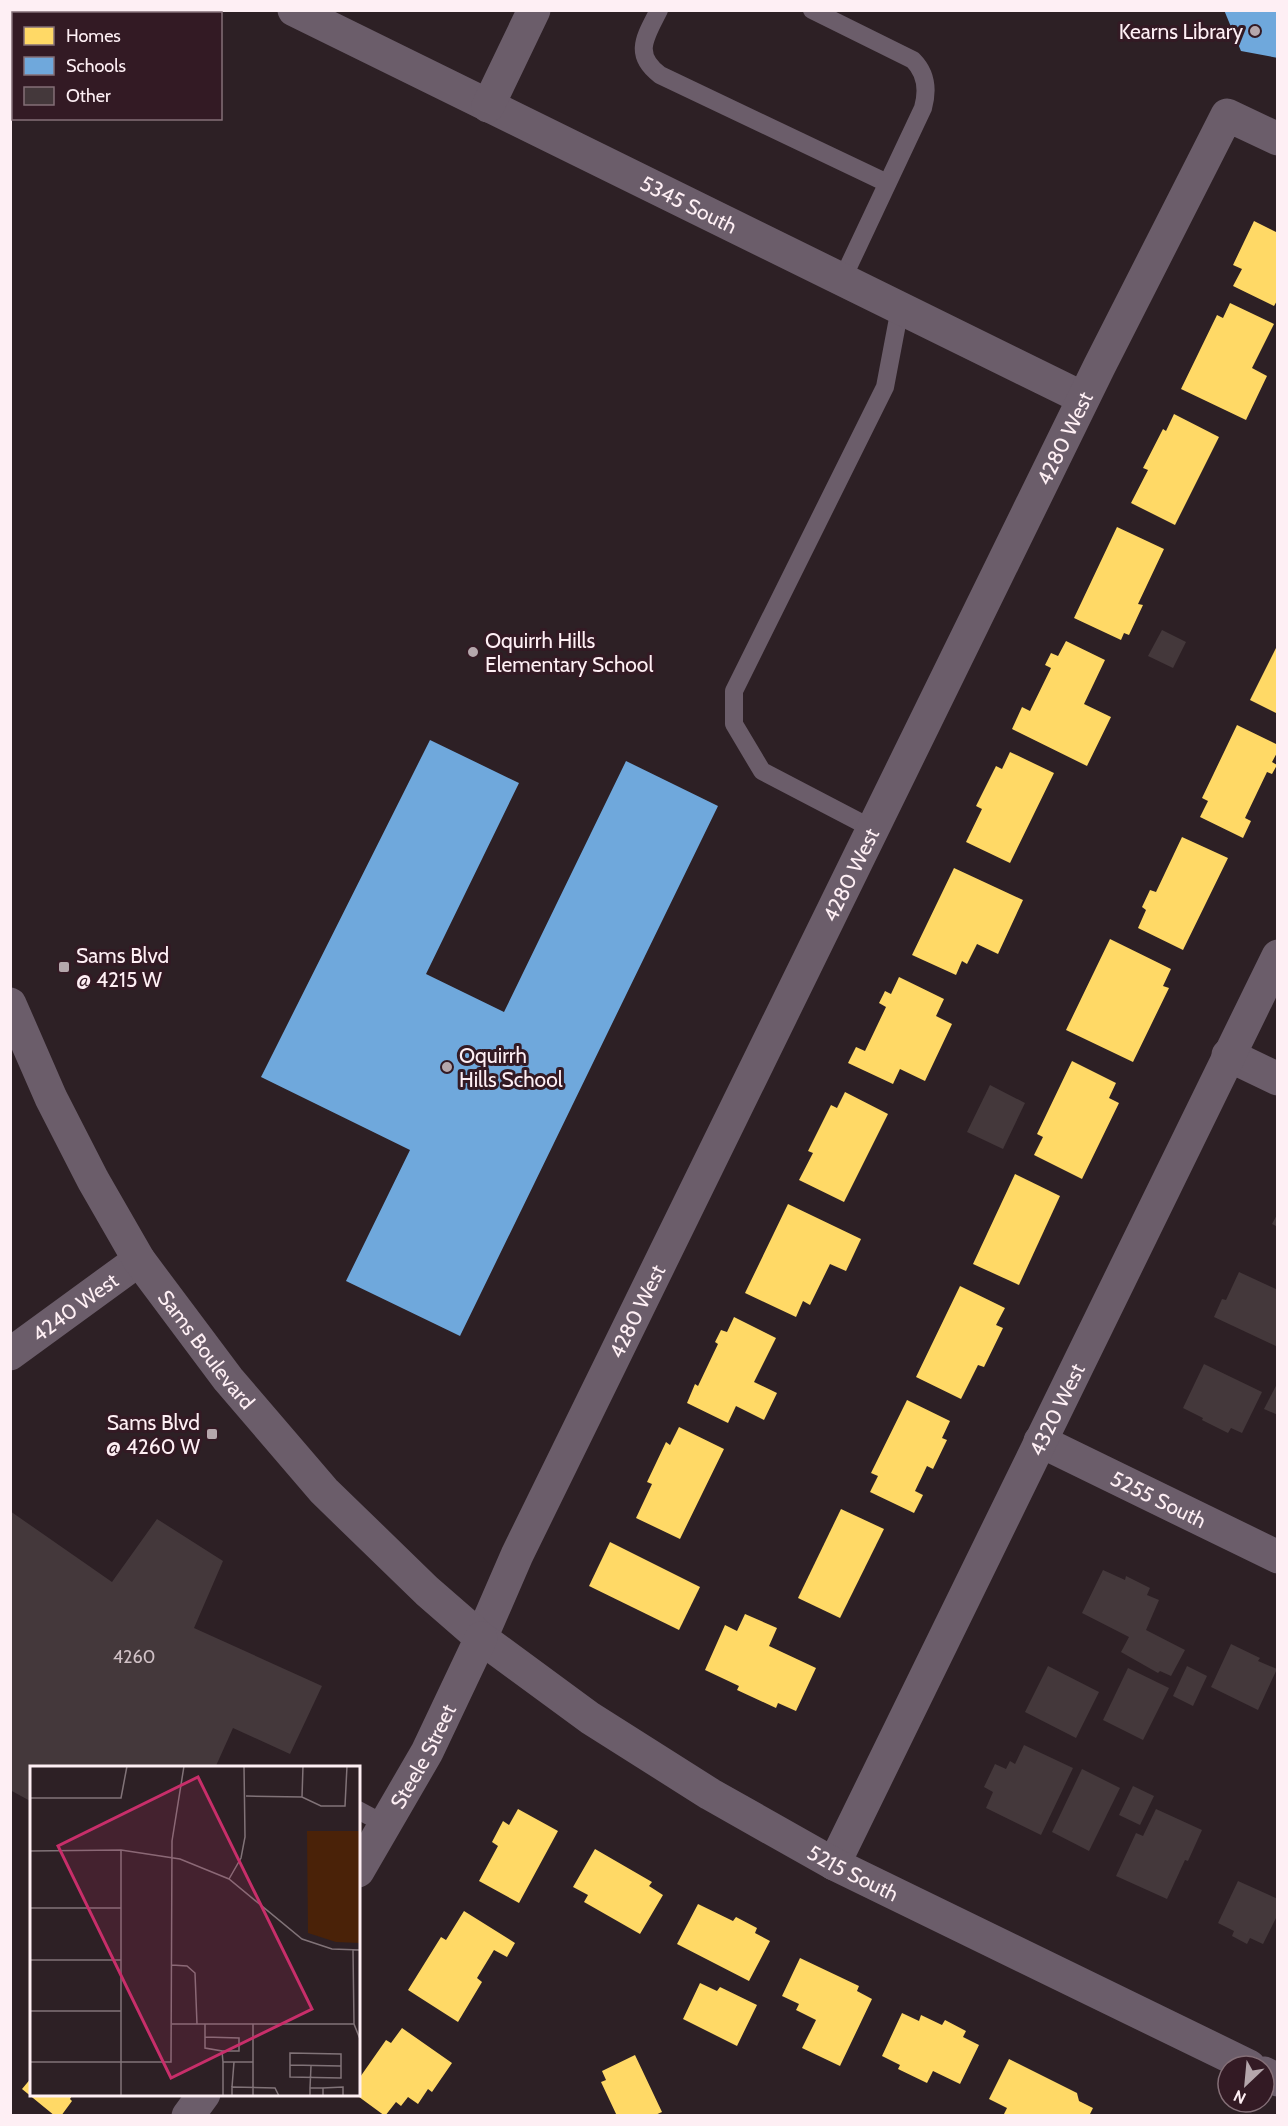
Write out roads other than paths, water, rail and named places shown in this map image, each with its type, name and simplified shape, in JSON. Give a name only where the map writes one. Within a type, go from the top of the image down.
[{"type":"street","name":"5345 South","points":[[294,10],[1083,398]]},
{"type":"street","points":[[488,105],[534,10]]},
{"type":"street","name":"4280 West","points":[[481,1638],[517,1555],[1083,398],[1227,115],[1278,140]]},
{"type":"street","name":"4320 West","points":[[834,1864],[1228,1054],[1278,956]]},
{"type":"street","name":"Sams Boulevard","points":[[10,1004],[56,1108],[93,1180],[139,1260],[228,1379],[324,1491],[427,1591],[481,1638]]},
{"type":"street","points":[[1228,1054],[1278,1078]]},
{"type":"street","name":"4240 West","points":[[10,1354],[139,1260]]},
{"type":"street","name":"5255 South","points":[[1040,1441],[1278,1557]]},
{"type":"street","name":"Steele Street","points":[[360,1863],[372,1817],[427,1752],[481,1638]]},
{"type":"street","name":"5215 South","points":[[481,1638],[590,1718],[710,1794],[834,1864],[1225,2054]]},
{"type":"street","points":[[188,2115],[202,2096]]},
{"type":"lane","points":[[658,10],[644,43],[643,54],[649,67],[660,75],[887,183]]},
{"type":"lane","points":[[811,11],[913,60],[921,68],[927,96],[842,280]]},
{"type":"lane","points":[[873,829],[762,771],[734,724],[734,691],[885,387],[900,308]]},
{"type":"place","name":"Kearns Library","points":[[1255,31]]},
{"type":"place","name":"Oquirrh Hills Elementary School","points":[[473,652]]},
{"type":"place","name":"Sams Blvd @ 4215 W","points":[[64,967]]},
{"type":"place","name":"Oquirrh Hills School","points":[[447,1067]]},
{"type":"place","name":"Sams Blvd @ 4260 W","points":[[212,1434]]}]
